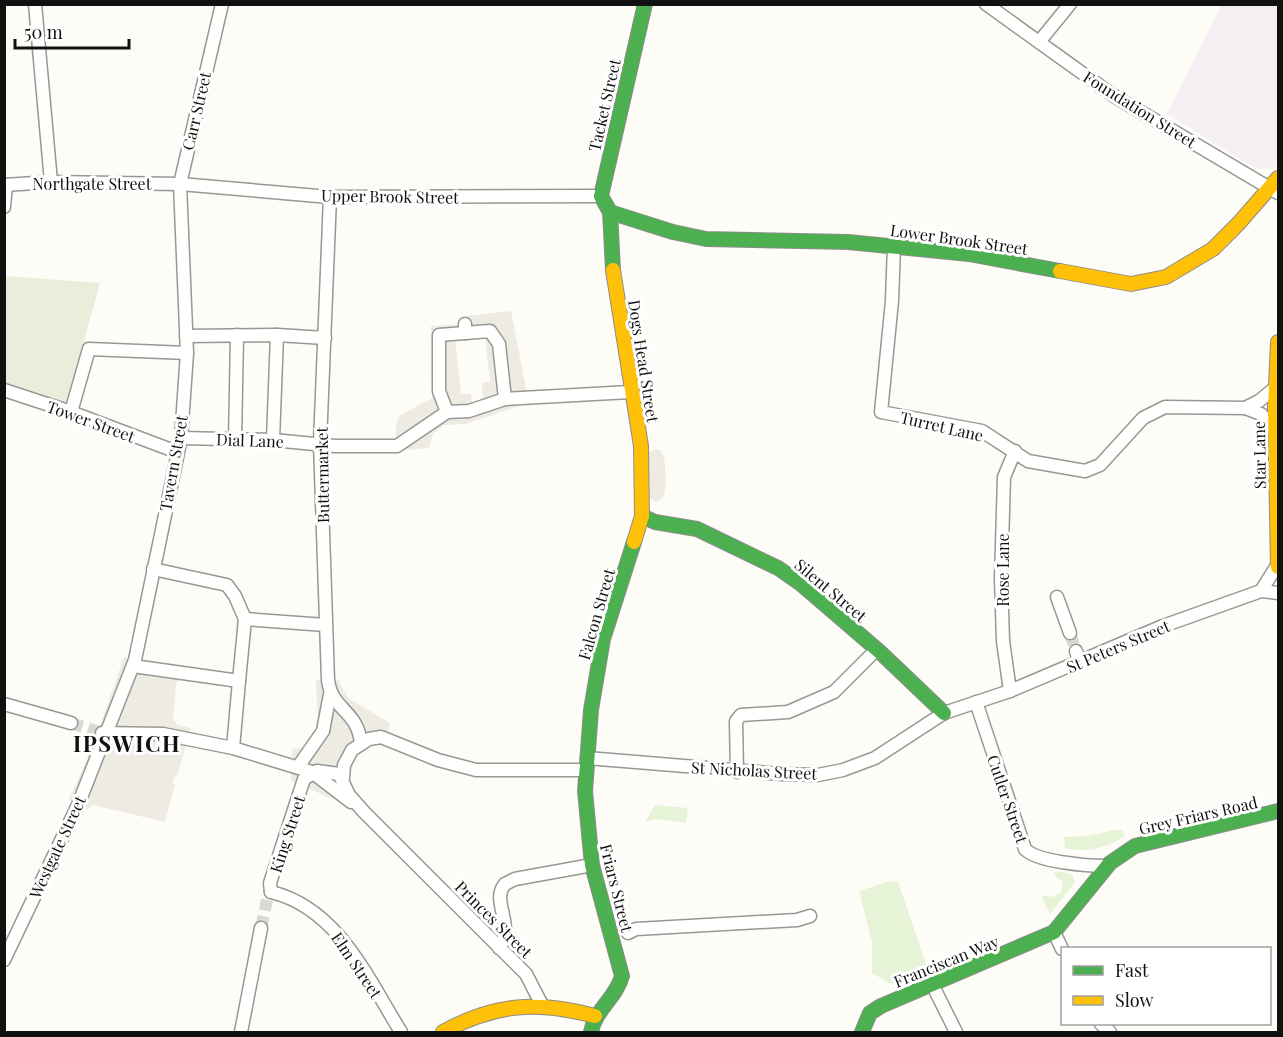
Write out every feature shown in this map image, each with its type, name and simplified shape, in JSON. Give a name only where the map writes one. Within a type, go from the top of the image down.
[{"type":"street","points":[[34,4],[51,182]]},
{"type":"street","name":"Carr Street","points":[[180,184],[222,4]]},
{"type":"street","name":"Tacket Street","points":[[601,196],[645,4]]},
{"type":"street","name":"Foundation Street","points":[[986,4],[1114,96],[1275,186]]},
{"type":"street","points":[[1039,42],[1070,4]]},
{"type":"street","name":"Northgate Street","points":[[5,185],[51,182],[180,184]]},
{"type":"street","name":"Upper Brook Street","points":[[180,184],[330,197],[601,196]]},
{"type":"street","name":"Tavern Street","points":[[103,733],[133,666],[181,438],[187,353],[180,184]]},
{"type":"street","points":[[4,207],[5,185]]},
{"type":"street","name":"Lower Brook Street","points":[[610,212],[673,232],[706,239],[894,246],[969,254],[1131,284],[1146,283],[1170,275],[1210,252],[1275,186]]},
{"type":"street","points":[[601,196],[610,212]]},
{"type":"street","name":"Buttermarket","points":[[298,767],[323,731],[330,694],[325,625],[320,443],[330,197]]},
{"type":"street","name":"Dogs Head Street","points":[[610,212],[613,271],[633,411],[641,446],[642,516]]},
{"type":"street","name":"Turret Lane","points":[[894,246],[892,301],[881,412],[982,432],[1028,461],[1085,471],[1093,469],[1108,458],[1152,411],[1165,407],[1245,408]]},
{"type":"street","points":[[505,399],[500,344],[490,331],[465,329],[439,335],[439,391],[447,412],[469,411],[505,399],[630,392]]},
{"type":"street","points":[[235,441],[237,335]]},
{"type":"street","points":[[186,336],[277,335],[325,338]]},
{"type":"street","points":[[273,440],[277,335]]},
{"type":"street","name":"Star Lane","points":[[1278,342],[1275,388],[1278,566]]},
{"type":"street","points":[[71,412],[89,350],[187,353]]},
{"type":"street","points":[[1245,408],[1259,402],[1275,388]]},
{"type":"street","name":"Tower Street","points":[[4,390],[71,412],[177,453]]},
{"type":"street","points":[[1245,408],[1261,414],[1275,431]]},
{"type":"street","name":"Dial Lane","points":[[181,438],[397,446],[447,412]]},
{"type":"street","name":"Rose Lane","points":[[1010,691],[1003,641],[1001,579],[1004,477],[1015,451]]},
{"type":"street","name":"Silent Street","points":[[642,516],[655,522],[697,529],[765,560],[801,584],[944,713]]},
{"type":"street","name":"Falcon Street","points":[[587,764],[592,701],[603,639],[642,516]]},
{"type":"street","points":[[1261,591],[1278,566]]},
{"type":"street","points":[[153,569],[227,585],[235,596],[245,619],[233,748]]},
{"type":"street","name":"St Peters Street","points":[[976,702],[1080,663],[1163,626],[1261,591],[1278,593]]},
{"type":"street","points":[[1058,597],[1070,633]]},
{"type":"street","points":[[245,619],[325,625]]},
{"type":"street","points":[[737,772],[736,721],[741,715],[788,712],[834,692],[876,650]]},
{"type":"street","points":[[1076,651],[1080,663]]},
{"type":"street","points":[[133,666],[238,681]]},
{"type":"street","points":[[312,772],[324,770],[341,776],[347,758],[361,743],[355,722],[330,694]]},
{"type":"street","name":"St Nicholas Street","points":[[361,743],[369,739],[387,738],[438,760],[476,770],[587,764],[803,775],[828,774],[868,762],[944,713],[976,702]]},
{"type":"street","name":"Cutler Street","points":[[976,702],[1025,849],[1040,857],[1082,865],[1107,866]]},
{"type":"street","points":[[4,704],[72,723]]},
{"type":"street","name":"Princes Street","points":[[103,733],[163,734],[233,748],[298,767],[312,772],[364,812]]},
{"type":"street","name":"Westgate Street","points":[[4,960],[7,945],[78,805],[103,733]]},
{"type":"street","name":"Friars Street","points":[[587,764],[585,810],[592,865],[622,976],[618,989],[595,1016]]},
{"type":"street","name":"King Street","points":[[269,896],[270,884],[304,779],[312,772]]},
{"type":"street","name":"Princes Street","points":[[341,776],[348,795],[526,974],[542,1005]]},
{"type":"street","name":"Grey Friars Road","points":[[1054,932],[1070,917],[1107,866],[1138,845],[1233,825],[1278,811]]},
{"type":"street","points":[[499,948],[505,933],[505,916],[499,898],[505,884],[515,879],[592,865]]},
{"type":"street","name":"Elm Street","points":[[269,896],[296,899],[312,909],[338,933],[400,1032]]},
{"type":"street","points":[[628,933],[636,929],[797,920],[810,916]]},
{"type":"street","points":[[241,1032],[261,928]]},
{"type":"street","points":[[1054,932],[1061,947]]},
{"type":"street","name":"Franciscan Way","points":[[862,1032],[870,1013],[880,1006],[1025,947],[1054,932]]},
{"type":"street","points":[[932,984],[956,1032]]},
{"type":"street","points":[[443,1032],[489,1011],[542,1005],[595,1016],[591,1032]]},
{"type":"shaded area","points":[[1222,4],[1278,5],[1278,166],[1273,169],[1259,169],[1246,163],[1167,114]]},
{"type":"shaded area","points":[[511,311],[529,403],[466,424],[444,425],[433,434],[429,448],[396,451],[396,426],[399,416],[432,398],[431,326],[464,324],[467,316]],"holes":[[[485,336],[490,382],[482,383],[483,403],[472,404],[471,394],[461,394],[455,339]]]},
{"type":"shaded area","points":[[655,449],[660,450],[664,456],[666,482],[664,496],[657,502],[650,498],[649,452]]},
{"type":"shaded area","points":[[124,657],[151,663],[183,678],[176,683],[173,718],[177,725],[191,728],[177,776],[172,783],[175,784],[165,822],[93,805],[86,810],[69,799],[92,749]]},
{"type":"shaded area","points":[[316,680],[338,680],[348,698],[390,723],[387,738],[361,743],[342,772],[364,812],[291,781],[292,749],[306,747],[318,729]]},
{"type":"green space","points":[[5,276],[100,283],[66,406],[5,385]]},
{"type":"green space","points":[[655,805],[688,808],[686,823],[657,819],[645,822]]},
{"type":"green space","points":[[1122,830],[1125,836],[1096,849],[1065,848],[1064,837],[1087,836]]},
{"type":"green space","points":[[1056,871],[1072,874],[1075,882],[1050,914],[1041,895],[1052,897],[1061,892],[1063,882],[1054,875]]},
{"type":"green space","points":[[890,881],[898,882],[928,970],[891,984],[872,973],[872,942],[859,891]]},
{"type":"tunnel","points":[[1070,633],[1076,651]]},
{"type":"tunnel","points":[[71,723],[99,732]]},
{"type":"tunnel","points":[[261,928],[267,900]]},
{"type":"traffic: fast","points":[[613,270],[610,212],[601,196],[645,4]]},
{"type":"traffic: fast","points":[[610,212],[673,232],[706,239],[848,242],[969,254],[1060,271]]},
{"type":"traffic: fast","points":[[642,516],[655,522],[697,529],[778,568],[801,584],[880,652],[944,713]]},
{"type":"traffic: fast","points":[[591,1032],[593,1024],[622,976],[592,865],[585,791],[591,710],[603,639],[634,542]]},
{"type":"traffic: fast","points":[[862,1032],[870,1013],[881,1006],[1054,932],[1110,863],[1135,846],[1278,811]]},
{"type":"traffic: slow","points":[[1060,271],[1131,284],[1166,277],[1213,249],[1278,178]]},
{"type":"traffic: slow","points":[[613,270],[641,446],[642,516],[634,542]]},
{"type":"traffic: slow","points":[[1278,342],[1275,408],[1278,567]]},
{"type":"traffic: slow","points":[[443,1032],[481,1015],[517,1008],[554,1008],[595,1016]]},
{"type":"district","name":"IPSWICH","points":[[127,743]]}]
